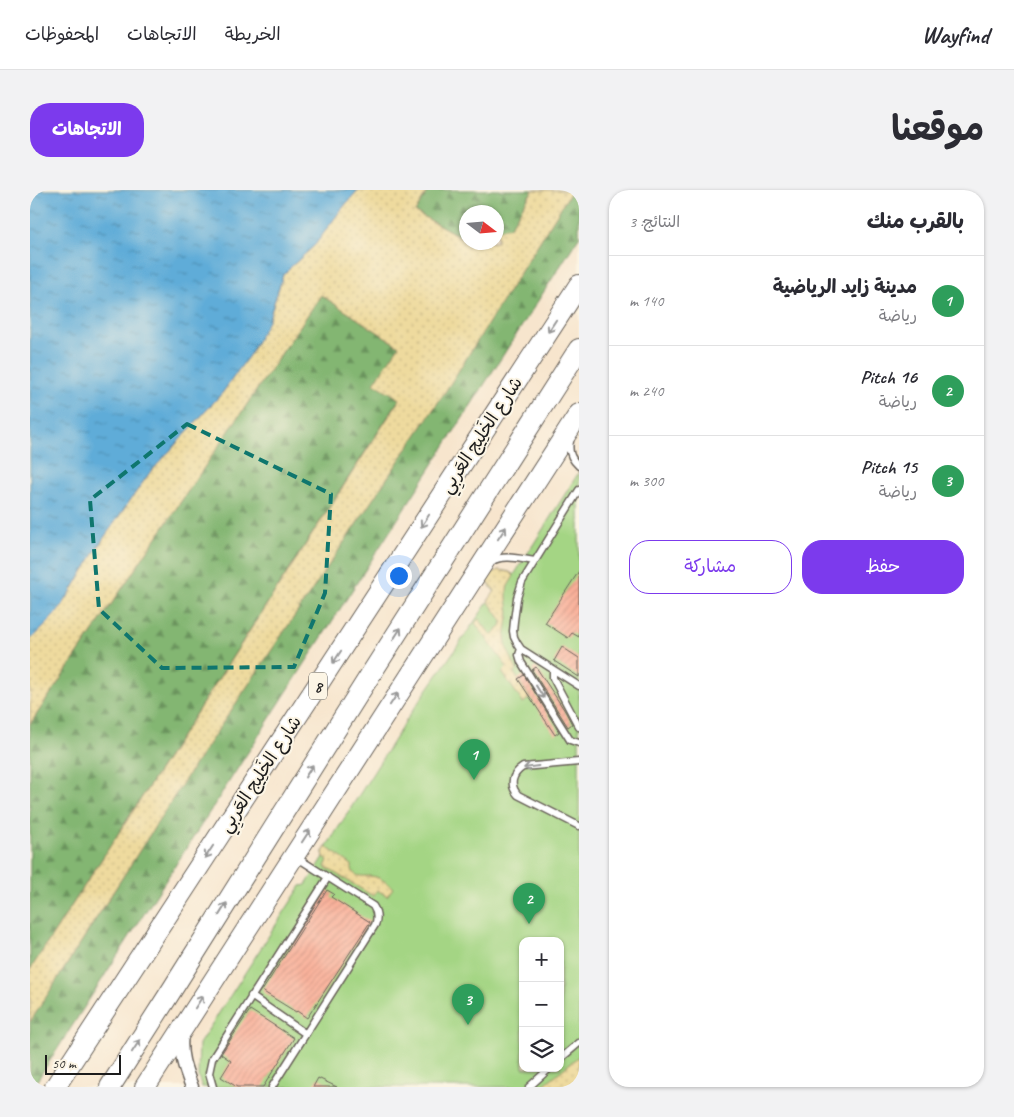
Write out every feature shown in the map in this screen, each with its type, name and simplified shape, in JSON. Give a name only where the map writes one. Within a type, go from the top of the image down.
[{"type":"main road","name":"شارع الخَلِيج العَربِي","points":[[55,1087],[579,285]]},
{"type":"main road","name":"شارع الخَلِيج العَربِي","points":[[110,1087],[364,684],[579,349]]},
{"type":"main road","points":[[547,399],[579,369]]},
{"type":"main road","points":[[145,1087],[579,414]]},
{"type":"street","points":[[185,1025],[181,1041],[182,1058],[192,1087]]},
{"type":"lane","points":[[579,425],[570,441],[569,450],[572,458],[579,466]]},
{"type":"lane","points":[[579,490],[522,582],[515,605],[513,631],[514,637],[521,649],[579,686]]},
{"type":"lane","points":[[458,601],[465,599],[470,594],[495,559],[502,557],[534,561]]},
{"type":"lane","points":[[521,649],[519,655],[521,662],[570,740],[579,743]]},
{"type":"lane","points":[[554,670],[553,678],[579,727]]},
{"type":"lane","points":[[579,762],[523,768],[518,770],[512,779],[512,785],[518,794],[579,826]]},
{"type":"lane","points":[[272,1087],[377,921],[377,913],[373,906],[294,856]]},
{"type":"lane","points":[[213,1087],[209,1073],[212,1059],[328,877]]},
{"type":"lane","points":[[251,996],[306,1034]]},
{"type":"lane","points":[[564,1056],[579,1043]]},
{"type":"lane","points":[[529,1087],[546,1072]]},
{"type":"highlighted area","points":[[187,424],[331,494],[325,593],[294,667],[162,668],[99,609],[90,500]]},
{"type":"green space","points":[[428,190],[533,190],[510,227],[504,228],[504,205],[459,205],[459,236],[415,212]]},
{"type":"green space","points":[[572,190],[579,190],[579,237],[33,1087],[30,1087],[30,1022],[191,770],[447,389]]},
{"type":"green space","points":[[321,295],[399,346],[400,398],[30,970],[30,724]]},
{"type":"green space","points":[[579,472],[579,1087],[202,1087],[198,1076],[199,1044],[301,886],[306,885],[324,857],[323,852],[411,713],[495,592],[486,580],[496,572],[507,571],[514,575]]},
{"type":"sand","points":[[358,190],[428,190],[415,212],[459,236],[459,250],[504,250],[504,228],[510,227],[533,190],[572,190],[447,389],[191,770],[30,1022],[30,970],[400,399],[374,383],[399,346],[321,295],[30,724],[30,640],[62,606],[103,539],[148,475],[223,392],[268,321],[283,275],[315,245]]},
{"type":"sand","points":[[499,570],[510,572],[514,576],[507,590],[509,612],[505,638],[507,649],[517,670],[514,673],[530,698],[523,703],[502,672],[507,667],[475,623],[479,619],[491,635],[501,627],[502,621],[488,601],[495,591],[486,580]]},
{"type":"sand","points":[[326,847],[352,865],[352,870],[357,875],[379,878],[393,888],[387,896],[377,890],[373,896],[325,867],[328,860],[324,857],[323,852]]},
{"type":"sand","points":[[579,1056],[579,1077],[568,1087],[541,1087],[559,1072],[564,1072],[564,1068]]},
{"type":"water","points":[[30,190],[358,190],[315,245],[283,275],[268,321],[250,354],[223,392],[148,475],[103,539],[62,606],[30,640]]},
{"type":"building","points":[[579,571],[579,637],[572,633],[568,638],[545,623]]},
{"type":"building","points":[[562,647],[579,658],[579,677],[554,661]]},
{"type":"building","points":[[536,667],[572,724],[568,727],[532,670]]},
{"type":"building","points":[[524,675],[559,732],[555,735],[518,679]]},
{"type":"building","points":[[327,890],[334,894],[331,897],[370,922],[307,1018],[262,991]]},
{"type":"building","points":[[250,1010],[294,1038],[263,1087],[237,1087],[221,1077],[231,1061],[221,1054]]},
{"type":"building","points":[[318,1078],[337,1087],[313,1087]]},
{"type":"place","name":"مدينة زايد الرياضية","points":[[474,780]]},
{"type":"place","name":"Pitch 16","points":[[529,924]]},
{"type":"place","name":"Pitch 15","points":[[468,1025]]}]
